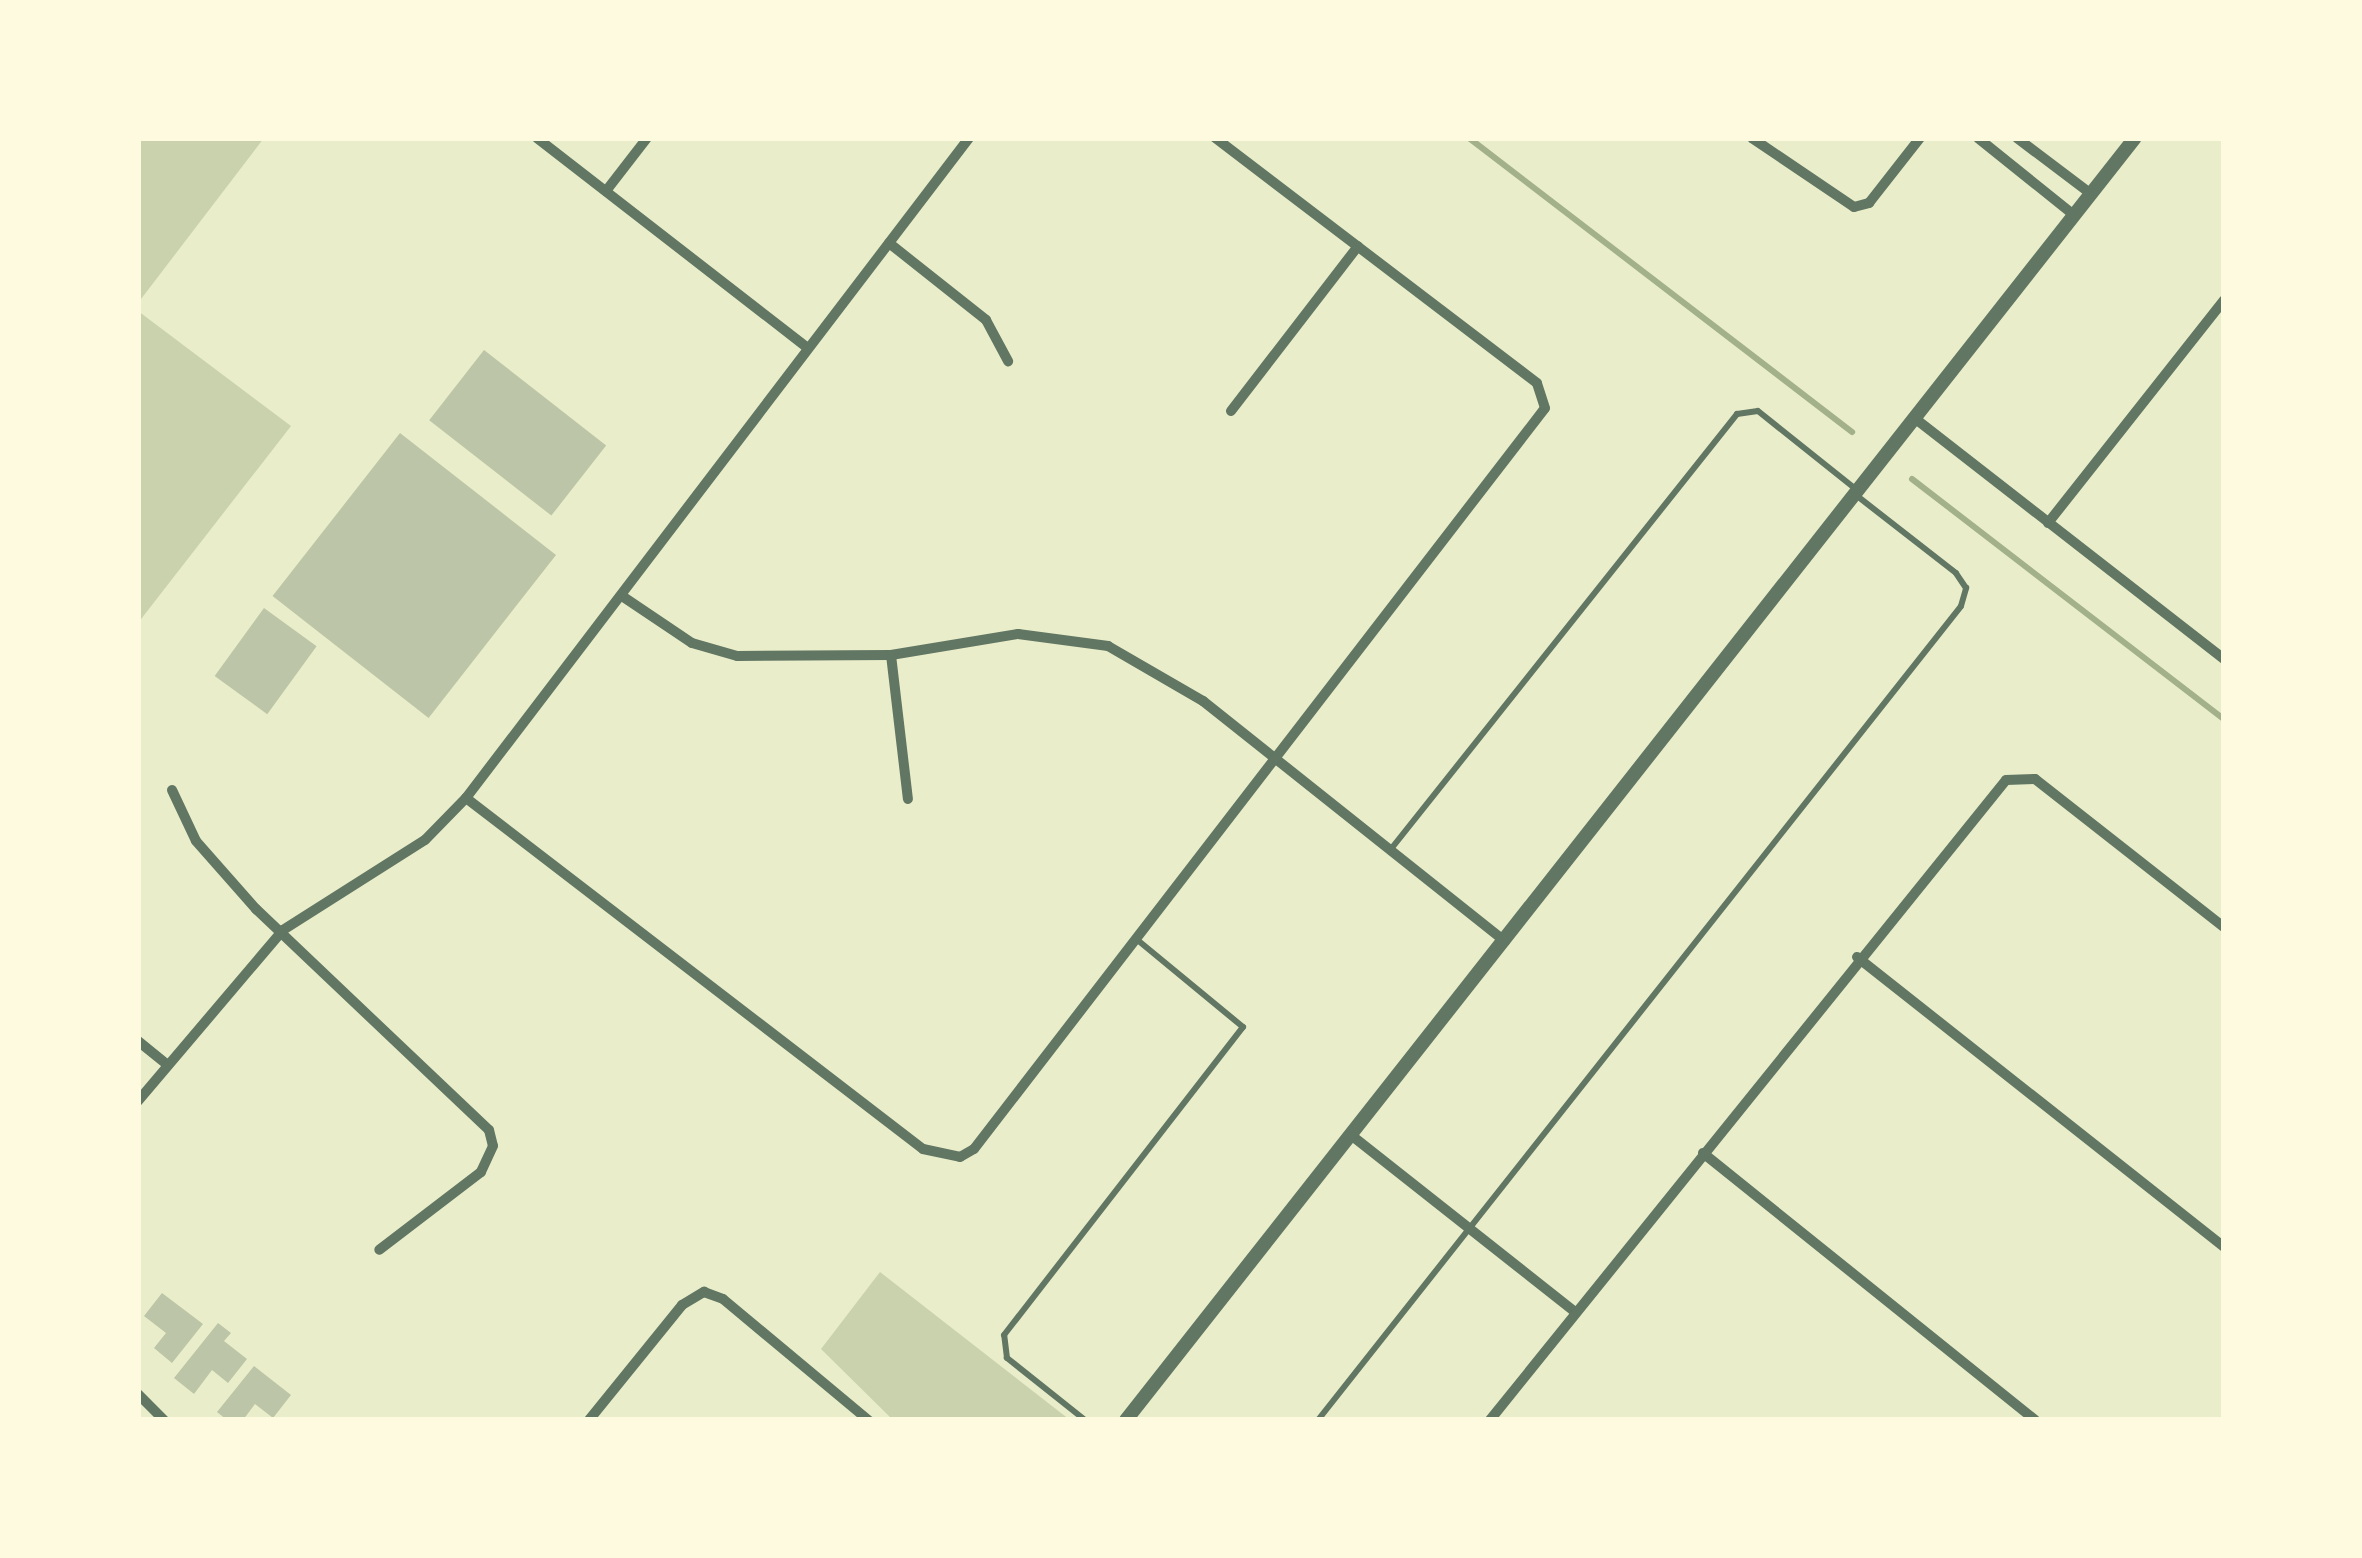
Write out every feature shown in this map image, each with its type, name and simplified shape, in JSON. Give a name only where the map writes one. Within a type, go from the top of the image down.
[{"type":"street","points":[[537,138],[808,348]]},
{"type":"street","points":[[606,191],[647,138]]},
{"type":"street","points":[[138,1101],[283,930],[425,840],[466,798],[969,138]]},
{"type":"street","points":[[466,798],[923,1149],[959,1156],[989,1133],[1540,423],[1545,400],[1537,383],[1215,138]]},
{"type":"street","points":[[1752,138],[1854,207],[1869,203],[1920,138]]},
{"type":"street","points":[[1978,138],[2075,216]]},
{"type":"street","points":[[2018,138],[2091,194]]},
{"type":"street","points":[[1126,1420],[2135,138]]},
{"type":"street","points":[[889,243],[986,320],[1009,361]]},
{"type":"street","points":[[1231,411],[1358,247]]},
{"type":"street","points":[[2048,523],[2224,299]]},
{"type":"street","points":[[1917,420],[2224,658]]},
{"type":"street","points":[[622,596],[692,644],[737,656],[891,656],[1018,634],[1108,646],[1203,701],[1505,941]]},
{"type":"street","points":[[891,656],[908,799]]},
{"type":"street","points":[[1490,1420],[1987,796],[2017,776],[2073,805],[2224,927]]},
{"type":"street","points":[[172,790],[196,841],[401,1054],[474,1108],[489,1130],[493,1146],[481,1172],[380,1250]]},
{"type":"street","points":[[1857,957],[2224,1247]]},
{"type":"street","points":[[138,1041],[166,1064]]},
{"type":"street","points":[[1351,1135],[1575,1312]]},
{"type":"street","points":[[1703,1154],[2035,1420]]},
{"type":"street","points":[[589,1420],[682,1305],[704,1292],[868,1420]]},
{"type":"street","points":[[138,1394],[164,1420]]},
{"type":"lane","points":[[1318,1420],[1961,605],[1966,589],[1956,573],[1758,411],[1737,414],[1389,852]]},
{"type":"lane","points":[[1085,1420],[1007,1358],[1004,1336],[1243,1028],[1140,941]]},
{"type":"green space","points":[[138,138],[264,138],[138,303]]},
{"type":"green space","points":[[138,311],[291,426],[138,623]]},
{"type":"green space","points":[[880,1272],[1070,1420],[893,1420],[821,1349]]},
{"type":"building","points":[[484,350],[606,445],[551,516],[429,420]]},
{"type":"building","points":[[400,433],[556,555],[429,718],[273,596]]},
{"type":"building","points":[[264,608],[317,646],[267,714],[215,676]]},
{"type":"building","points":[[162,1293],[203,1324],[172,1363],[154,1348],[166,1333],[144,1316]]},
{"type":"building","points":[[218,1323],[231,1333],[224,1341],[247,1359],[228,1383],[212,1370],[194,1394],[174,1378]]},
{"type":"building","points":[[254,1366],[291,1395],[273,1418],[255,1404],[243,1420],[227,1420],[217,1412]]},
{"type":"waterway","points":[[1469,138],[1852,432]]},
{"type":"waterway","points":[[1912,479],[2224,719]]}]
